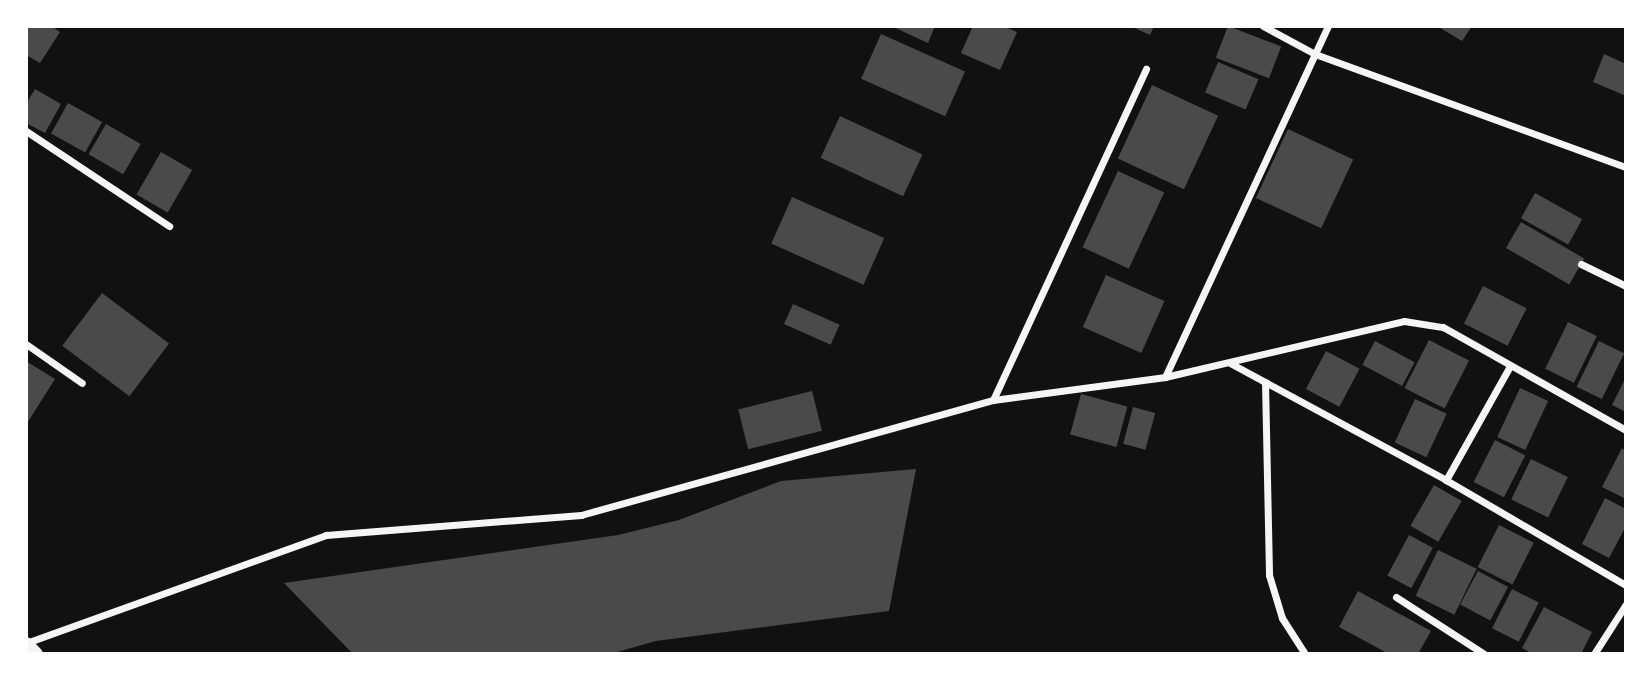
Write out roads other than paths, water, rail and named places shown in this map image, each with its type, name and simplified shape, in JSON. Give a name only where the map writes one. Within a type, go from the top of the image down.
[{"type":"main road","points":[[26,644],[36,654]]},
{"type":"street","points":[[1263,26],[1315,54],[1626,167]]},
{"type":"street","points":[[1165,377],[1328,26]]},
{"type":"street","points":[[993,400],[1146,69]]},
{"type":"street","points":[[26,131],[169,226]]},
{"type":"street","points":[[1581,264],[1626,286]]},
{"type":"street","points":[[26,644],[326,535],[581,515],[993,400],[1165,377],[1404,321],[1421,321],[1443,327],[1626,430]]},
{"type":"street","points":[[26,344],[82,383]]},
{"type":"street","points":[[1230,362],[1446,480],[1626,585]]},
{"type":"street","points":[[1446,480],[1510,366]]},
{"type":"street","points":[[1265,382],[1269,575],[1282,618],[1305,654]]},
{"type":"street","points":[[1396,597],[1484,654]]},
{"type":"street","points":[[1594,654],[1626,604]]}]
